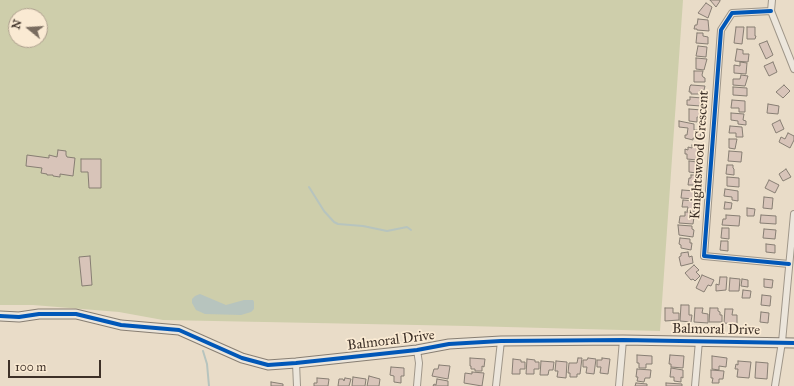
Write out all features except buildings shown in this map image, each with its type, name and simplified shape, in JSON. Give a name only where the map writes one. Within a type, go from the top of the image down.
[{"type":"street","points":[[772,0],[771,11],[794,69]]},
{"type":"street","name":"Knightswood Crescent","points":[[771,11],[732,13],[720,30],[704,256],[789,264]]},
{"type":"street","points":[[775,386],[782,342],[794,214]]},
{"type":"street","name":"Balmoral Drive","points":[[0,316],[19,317],[39,314],[76,314],[121,325],[179,330],[242,358],[268,365],[417,350],[449,344],[501,341],[623,340],[794,343]]},
{"type":"street","points":[[619,386],[623,340]]},
{"type":"street","points":[[496,386],[501,341]]},
{"type":"street","points":[[695,386],[699,341]]},
{"type":"street","points":[[417,350],[419,363],[417,386]]},
{"type":"street","points":[[296,363],[297,386]]},
{"type":"green space","points":[[0,0],[683,0],[660,331],[163,320],[119,312],[33,305],[0,305]]},
{"type":"shaded area","points":[[200,294],[226,305],[244,300],[253,300],[254,309],[251,312],[241,315],[205,314],[196,310],[192,303],[192,299]]},
{"type":"waterway","points":[[309,187],[324,211],[334,222],[338,224],[363,226],[387,231],[407,227],[411,230]]},
{"type":"waterway","points":[[203,351],[207,364],[209,386]]},
{"type":"cycle path","points":[[771,11],[732,13],[721,30],[704,256],[789,264]]},
{"type":"cycle path","points":[[0,316],[19,317],[39,314],[76,314],[121,325],[179,330],[242,358],[268,365],[417,350],[449,344],[501,341],[623,340],[794,343]]}]
